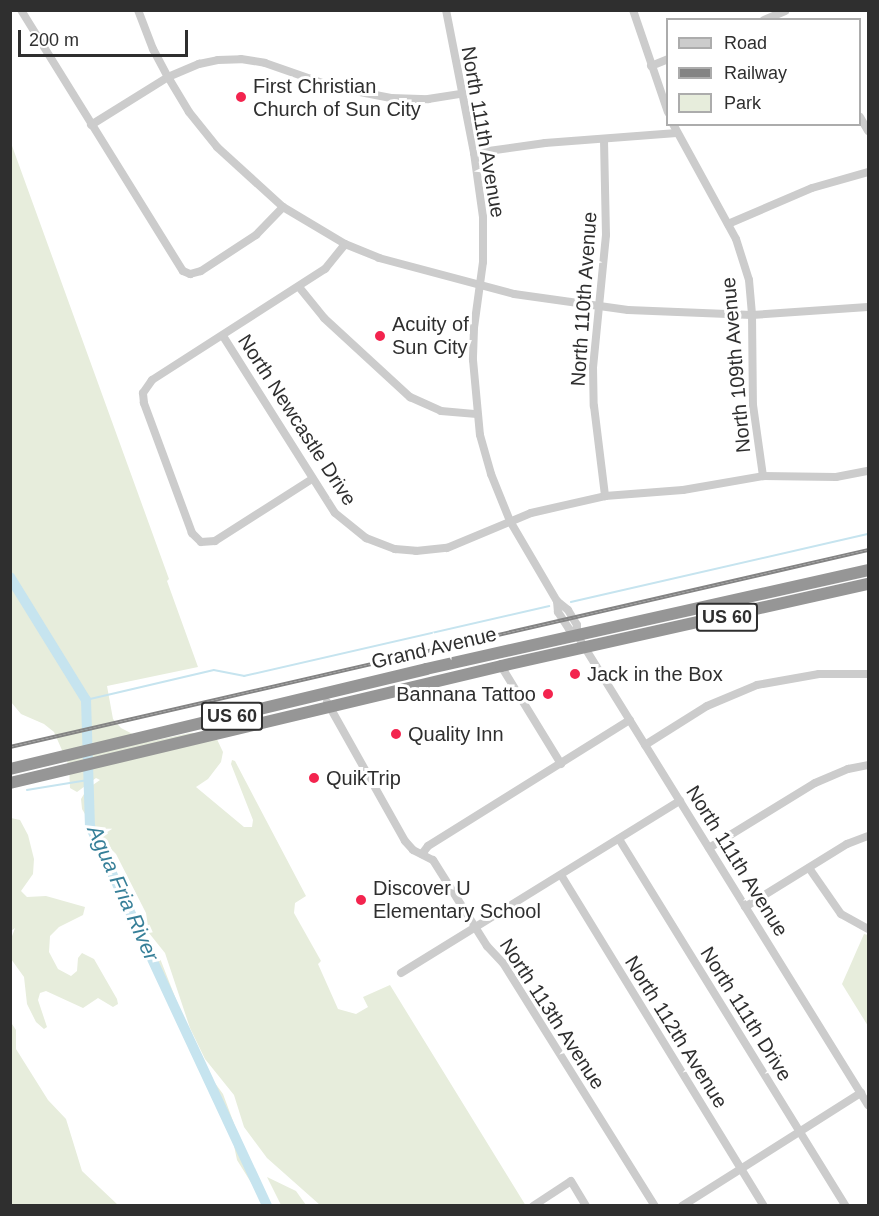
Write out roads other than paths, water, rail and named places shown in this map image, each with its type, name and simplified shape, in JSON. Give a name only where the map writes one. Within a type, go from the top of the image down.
[{"type":"highway","name":"Grand Avenue","points":[[10,783],[144,752],[326,700],[577,635],[868,570]]},
{"type":"highway","name":"Grand Avenue","points":[[10,769],[140,739],[585,648],[868,585]]},
{"type":"street","points":[[21,10],[180,268],[190,274],[201,271],[250,239],[284,207]]},
{"type":"street","points":[[138,10],[153,49],[168,77],[217,147],[284,207],[345,244],[380,258],[481,286],[599,307],[669,313],[753,315],[868,307]]},
{"type":"street","name":"North 111th Avenue","points":[[446,10],[474,153],[483,217],[481,286],[474,337],[473,374],[477,414],[489,468],[510,521],[557,601],[558,612],[569,629],[577,635],[868,1105]]},
{"type":"street","points":[[633,10],[666,107]]},
{"type":"street","points":[[769,18],[785,11]]},
{"type":"street","points":[[91,125],[168,77],[199,64],[241,59],[265,63],[334,87],[376,96],[428,99],[462,94]]},
{"type":"street","points":[[651,66],[666,60]]},
{"type":"street","name":"North 109th Avenue","points":[[674,126],[728,224],[749,280],[753,315],[753,405],[763,476]]},
{"type":"street","points":[[474,153],[545,143],[677,133]]},
{"type":"street","name":"North 110th Avenue","points":[[604,140],[606,236],[593,367],[594,406],[605,496]]},
{"type":"street","points":[[728,224],[812,188],[868,172]]},
{"type":"street","points":[[312,478],[215,541],[201,542],[192,533],[144,403],[144,389],[152,380],[325,269],[345,244]]},
{"type":"street","points":[[299,287],[324,318],[410,397],[441,411],[477,414]]},
{"type":"street","name":"North Newcastle Drive","points":[[223,336],[335,513],[366,538],[395,549],[416,551],[447,548],[510,521],[554,506],[605,496],[683,490],[763,476],[837,477],[868,471]]},
{"type":"street","points":[[501,666],[561,764]]},
{"type":"street","points":[[645,745],[707,706],[751,687],[819,674],[868,674]]},
{"type":"street","name":"North 113th Avenue","points":[[326,700],[405,841],[413,850],[433,860],[487,946],[504,965],[655,1206]]},
{"type":"street","points":[[422,854],[428,846],[630,720]]},
{"type":"street","points":[[709,848],[814,783],[848,769],[868,765]]},
{"type":"street","points":[[401,973],[680,801]]},
{"type":"street","points":[[745,907],[848,844],[868,836]]},
{"type":"street","name":"North 111th Drive","points":[[619,839],[846,1206]]},
{"type":"street","points":[[809,868],[841,914],[868,929]]},
{"type":"street","name":"North 112th Avenue","points":[[561,875],[764,1206]]},
{"type":"street","points":[[682,1206],[861,1093]]},
{"type":"street","points":[[533,1206],[571,1181],[586,1206]]},
{"type":"waterway","points":[[571,602],[868,534]]},
{"type":"waterway","name":"Agua Fria River","points":[[10,577],[86,700],[90,826],[267,1206]]},
{"type":"waterway","points":[[86,700],[214,670],[244,676],[549,606]]},
{"type":"waterway","points":[[27,790],[89,780]]},
{"type":"railway","points":[[10,747],[868,550]]},
{"type":"place","name":"First Christian Church of Sun City","points":[[241,97]]},
{"type":"place","name":"Acuity of Sun City","points":[[380,336]]},
{"type":"place","name":"Jack in the Box","points":[[575,674]]},
{"type":"place","name":"Bannana Tattoo","points":[[548,694]]},
{"type":"place","name":"Quality Inn","points":[[396,734]]},
{"type":"place","name":"QuikTrip","points":[[314,778]]},
{"type":"place","name":"Discover U Elementary School","points":[[361,900]]}]
